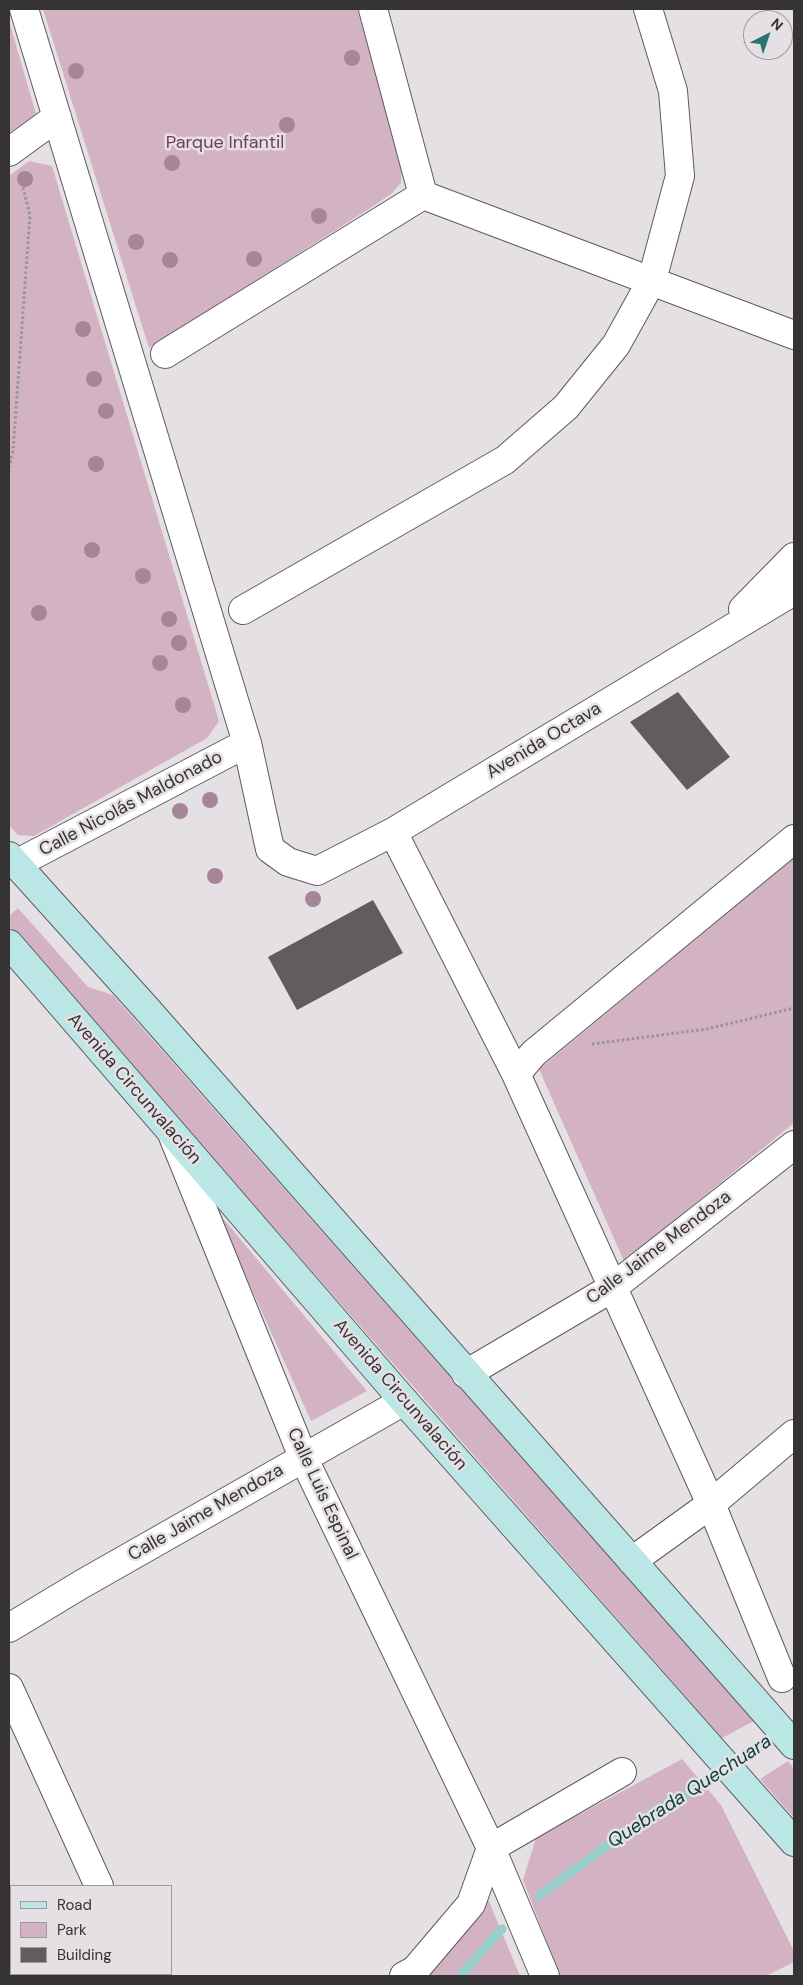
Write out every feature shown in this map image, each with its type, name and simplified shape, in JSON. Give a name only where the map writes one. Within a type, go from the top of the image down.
[{"type":"main road","points":[[11,863],[145,1007],[794,1745]]},
{"type":"main road","name":"Avenida Circunvalación","points":[[9,944],[404,1400],[794,1842]]},
{"type":"street","points":[[24,9],[247,743]]},
{"type":"street","points":[[373,9],[423,196]]},
{"type":"street","points":[[242,610],[505,460],[566,407],[616,345],[652,280],[680,176],[673,91],[648,9]]},
{"type":"street","points":[[11,151],[57,117]]},
{"type":"street","points":[[423,196],[652,280],[794,335]]},
{"type":"street","points":[[165,354],[423,196]]},
{"type":"street","points":[[706,644],[763,591],[794,556]]},
{"type":"street","name":"Avenida Octava","points":[[247,743],[270,849],[288,862],[317,871],[393,832],[794,591]]},
{"type":"street","name":"Calle Nicolás Maldonado","points":[[11,863],[247,743]]},
{"type":"street","points":[[393,832],[516,1074],[788,1675],[761,1706]]},
{"type":"street","points":[[516,1074],[534,1053],[794,840]]},
{"type":"street","name":"Calle Luis Espinal","points":[[172,1132],[303,1457],[491,1848],[544,1976]]},
{"type":"street","name":"Calle Jaime Mendoza","points":[[466,1374],[612,1288],[794,1145]]},
{"type":"street","name":"Calle Jaime Mendoza","points":[[9,1628],[97,1575],[404,1400]]},
{"type":"street","points":[[632,1561],[712,1504],[794,1434]]},
{"type":"street","points":[[9,1688],[99,1885]]},
{"type":"street","points":[[404,1976],[415,1970],[471,1904],[491,1848],[622,1772]]},
{"type":"path","points":[[9,468],[13,451],[30,215],[11,151]]},
{"type":"path","points":[[591,1044],[707,1029],[794,1008]]},
{"type":"green space","name":"Parque Infantil","points":[[43,9],[357,9],[402,163],[401,183],[392,193],[372,207],[149,348]]},
{"type":"green space","points":[[9,21],[36,114],[9,133]]},
{"type":"green space","points":[[29,161],[52,166],[219,721],[207,738],[34,836],[18,835],[9,825],[9,176]]},
{"type":"green space","points":[[794,858],[794,1123],[624,1261],[539,1069]]},
{"type":"green space","points":[[18,908],[88,987],[113,995],[754,1721],[722,1738],[9,926],[9,916]]},
{"type":"green space","points":[[216,1210],[367,1391],[311,1421]]},
{"type":"green space","points":[[682,1759],[721,1805],[794,1951],[794,1962],[766,1976],[560,1976],[523,1880],[536,1838]]},
{"type":"green space","points":[[788,1761],[794,1769],[794,1818],[760,1779]]},
{"type":"green space","points":[[488,1899],[520,1976],[429,1976]]},
{"type":"building","points":[[678,692],[730,757],[687,790],[630,722]]},
{"type":"building","points":[[373,900],[403,953],[297,1010],[268,957]]},
{"type":"waterway","name":"Quebrada Quechuara","points":[[539,1896],[654,1811],[693,1790],[794,1724]]},
{"type":"waterway","name":"Quebrada Quechuara","points":[[460,1976],[502,1929]]}]
